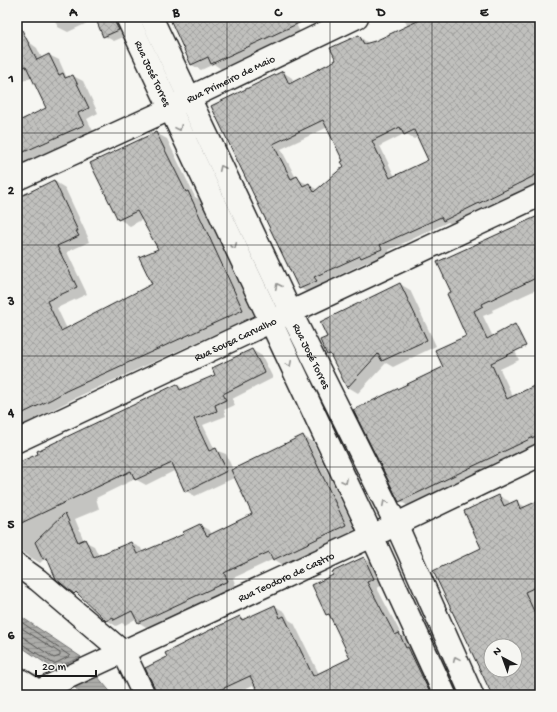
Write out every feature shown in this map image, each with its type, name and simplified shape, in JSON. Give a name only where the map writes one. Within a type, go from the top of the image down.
[{"type":"street","name":"Rua José Torres","points":[[126,17],[372,536],[445,695]]},
{"type":"street","name":"Rua José Torres","points":[[151,17],[291,314],[396,524],[472,695]]},
{"type":"street","name":"Rua Primeiro de Maio","points":[[17,179],[170,109],[189,98],[357,17]]},
{"type":"street","name":"Rua Sousa Carvalho","points":[[17,441],[270,322],[291,314],[540,195]]},
{"type":"street","name":"Rua Teodoro de Castro","points":[[37,694],[540,455]]},
{"type":"street","points":[[17,564],[124,653],[144,695]]},
{"type":"street","points":[[17,678],[37,694]]},
{"type":"water","points":[[17,614],[81,657],[54,669],[17,644]]},
{"type":"water","points":[[92,670],[113,695],[82,695],[68,680]]},
{"type":"building","points":[[95,17],[112,17],[119,30],[103,37]]},
{"type":"building","points":[[169,17],[312,17],[211,64],[208,57],[191,65]]},
{"type":"building","points":[[426,17],[535,17],[540,27],[540,173],[443,221],[441,217],[380,245],[382,249],[361,258],[360,256],[314,277],[317,281],[299,289],[211,106],[283,71],[289,84],[336,60],[330,48],[359,35],[364,44],[375,41]],"holes":[[[323,120],[344,166],[314,192],[309,183],[303,186],[297,176],[291,179],[273,144]],[[400,127],[404,135],[414,130],[428,160],[390,178],[372,141]]]},
{"type":"building","points":[[17,20],[37,60],[49,54],[59,75],[63,73],[65,78],[73,75],[89,108],[78,113],[84,125],[17,155],[17,122],[46,108],[26,66],[17,70]]},
{"type":"building","points":[[156,132],[186,192],[188,191],[243,310],[66,391],[17,416],[17,198],[54,180],[78,231],[76,231],[79,236],[57,246],[77,287],[47,301],[61,331],[152,284],[139,257],[158,249],[137,211],[118,220],[90,163]]},
{"type":"building","points":[[540,215],[540,246],[535,249],[540,261],[540,276],[482,304],[483,306],[474,311],[487,339],[515,324],[526,346],[491,363],[507,399],[540,383],[540,434],[399,502],[353,410],[443,367],[435,350],[466,336],[447,294],[451,292],[437,262]]},
{"type":"building","points":[[400,283],[427,340],[382,361],[378,354],[347,388],[330,354],[327,355],[320,340],[327,337],[320,322]]},
{"type":"building","points":[[252,349],[265,373],[223,394],[226,400],[215,405],[217,411],[194,419],[209,451],[216,448],[227,471],[185,492],[172,463],[135,480],[131,471],[17,525],[17,463],[38,454],[37,451],[177,384],[180,390],[215,375],[212,368]]},
{"type":"building","points":[[303,435],[346,525],[273,560],[269,552],[232,569],[224,573],[228,581],[138,623],[132,611],[114,620],[113,617],[106,621],[76,592],[74,594],[56,579],[47,558],[43,559],[35,542],[65,513],[78,542],[85,539],[94,557],[131,542],[137,554],[184,534],[183,532],[200,524],[207,536],[252,514],[231,470]]},
{"type":"building","points":[[499,495],[504,506],[517,500],[520,509],[540,500],[540,585],[525,592],[540,624],[540,695],[492,695],[484,678],[523,678],[523,638],[483,638],[483,676],[433,571],[481,548],[464,511]]},
{"type":"building","points":[[364,557],[374,579],[367,582],[395,635],[399,633],[406,648],[408,647],[431,695],[260,695],[250,676],[209,695],[158,695],[145,668],[167,657],[165,653],[208,631],[240,616],[242,620],[275,605],[280,618],[284,616],[313,676],[350,658],[329,614],[326,615],[312,585],[333,575],[332,572]]}]
